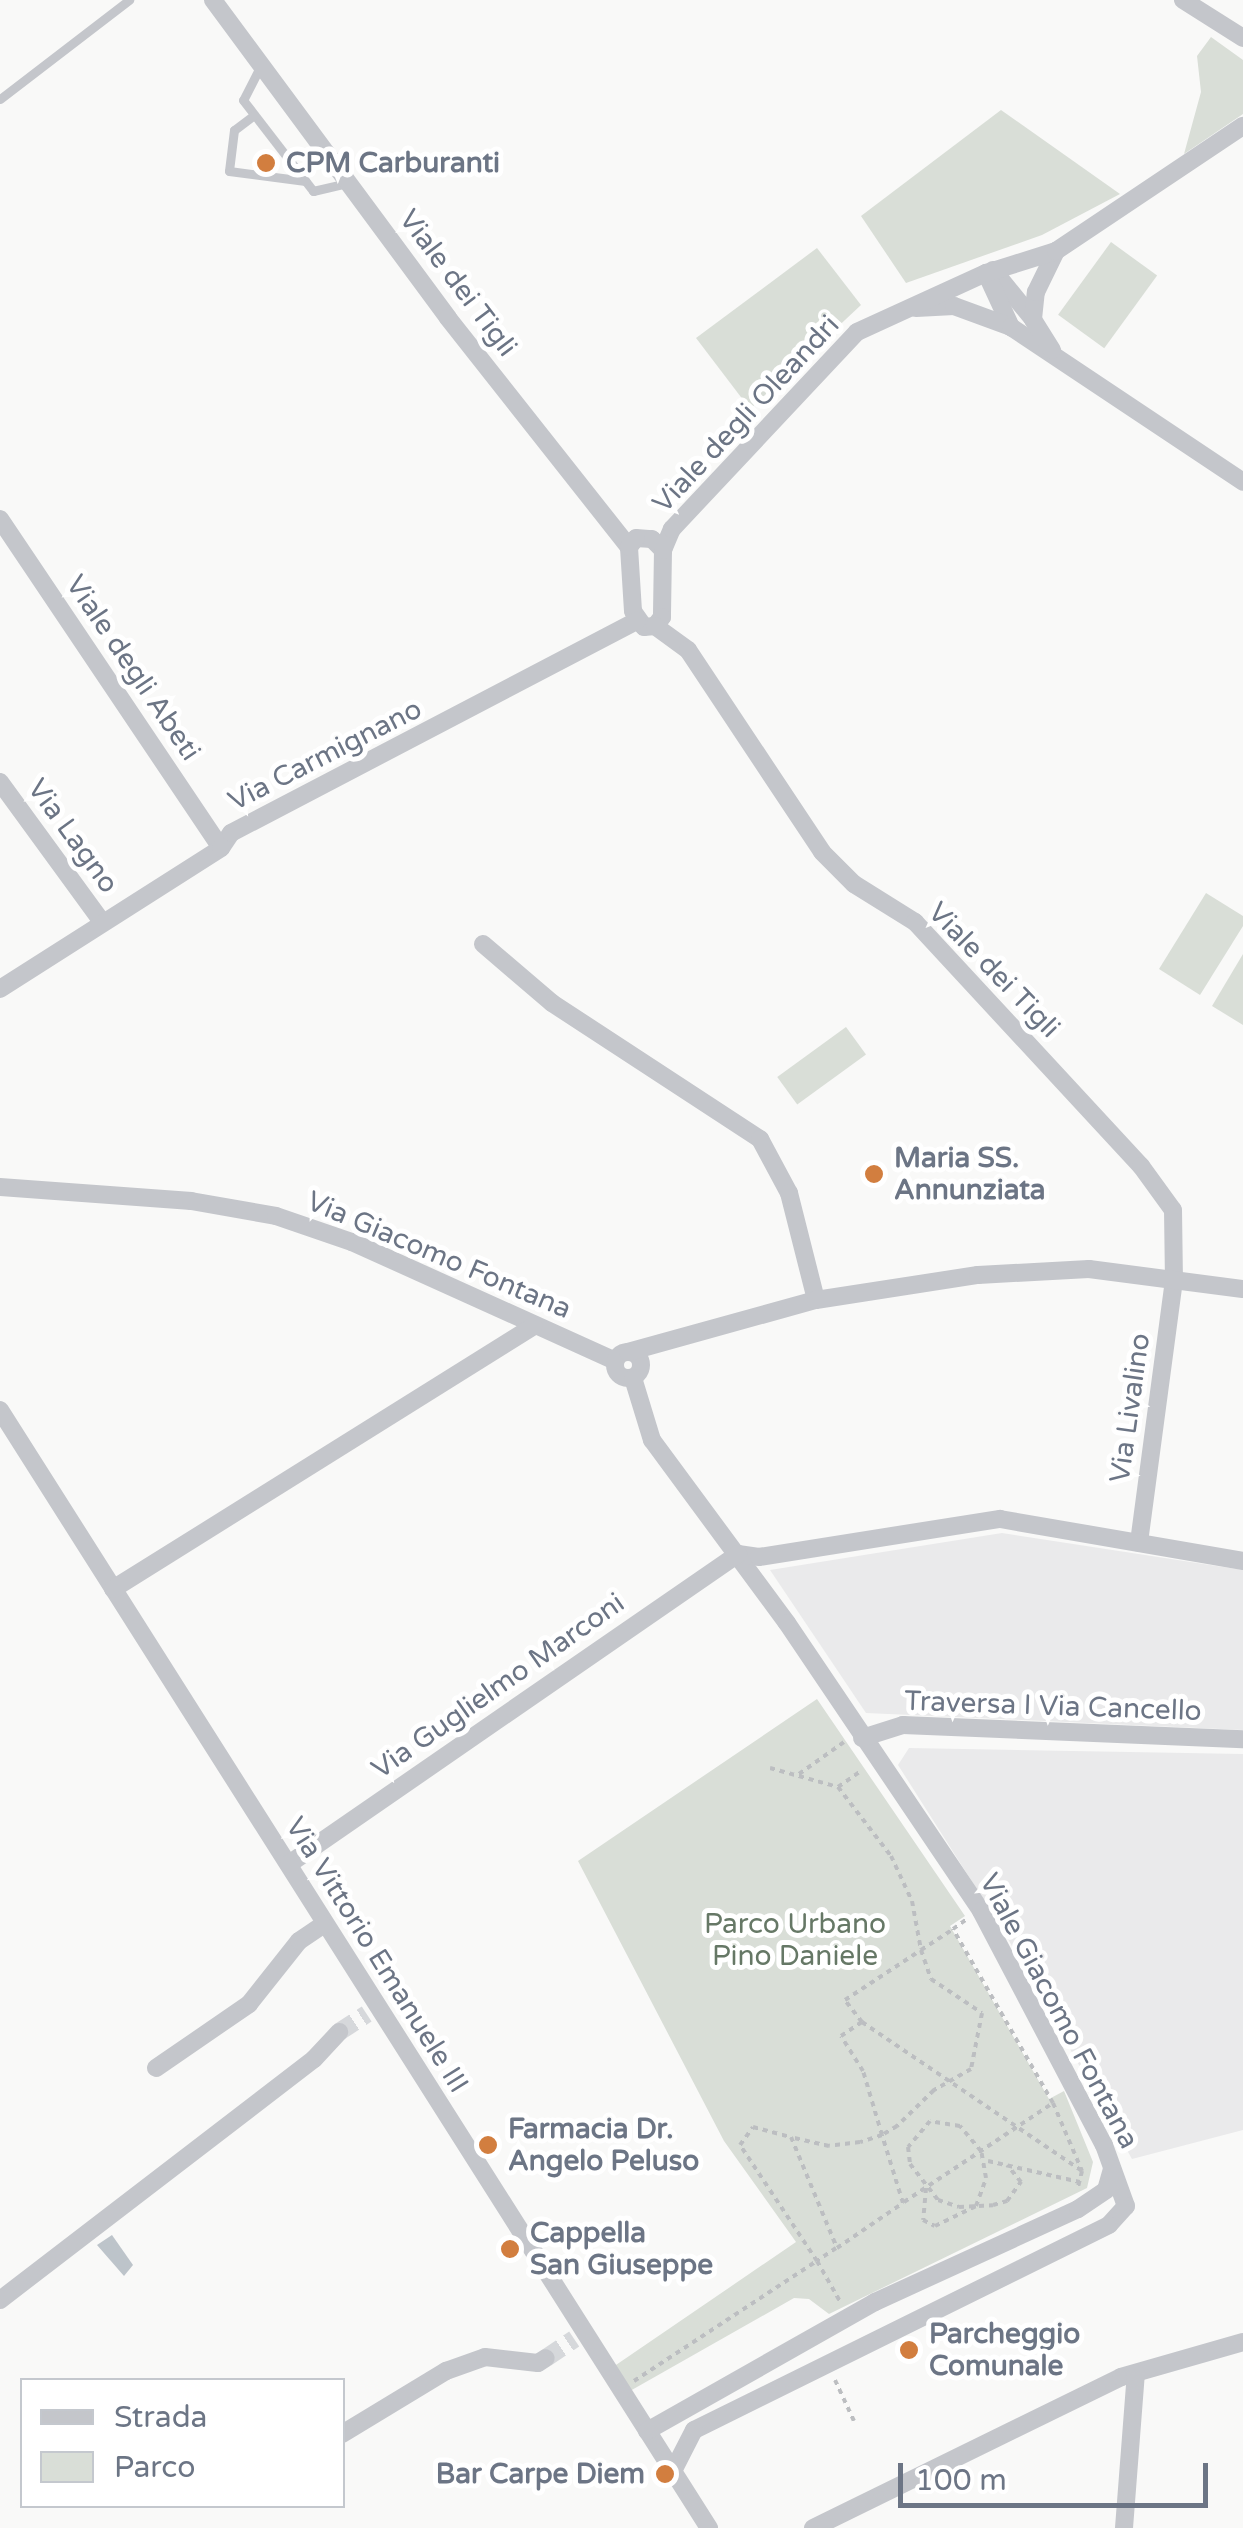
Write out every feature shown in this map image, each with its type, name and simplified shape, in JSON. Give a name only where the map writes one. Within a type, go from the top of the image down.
[{"type":"street","name":"Viale dei Tigli","points":[[213,0],[629,547]]},
{"type":"street","points":[[1184,0],[1243,38]]},
{"type":"street","name":"Viale degli Oleandri","points":[[662,550],[672,529],[856,332],[900,309],[990,272],[1056,251],[1243,126]]},
{"type":"street","points":[[1034,318],[1036,292],[1056,251]]},
{"type":"street","points":[[990,272],[1034,318],[1056,355]]},
{"type":"street","points":[[990,272],[1011,327]]},
{"type":"street","points":[[900,309],[954,306],[1011,327],[1243,482]]},
{"type":"street","name":"Viale degli Abeti","points":[[0,520],[221,848]]},
{"type":"street","points":[[645,537],[662,550],[662,618],[646,624],[629,547],[645,537]]},
{"type":"street","name":"Viale dei Tigli","points":[[646,624],[688,650],[822,852],[854,884],[914,922],[1141,1166],[1174,1210],[1174,1280]]},
{"type":"street","name":"Via Carmignano","points":[[0,989],[221,848],[231,832],[646,624]]},
{"type":"street","name":"Via Lagno","points":[[0,782],[102,922]]},
{"type":"street","points":[[483,944],[552,1003],[760,1138],[789,1193],[816,1300]]},
{"type":"street","name":"Via Giacomo Fontana","points":[[0,1187],[174,1199],[276,1216],[352,1242],[534,1326],[621,1356],[620,1376],[633,1378]]},
{"type":"street","points":[[621,1356],[816,1300],[996,1274],[1088,1269],[1243,1289]]},
{"type":"street","name":"Via Livalino","points":[[1139,1544],[1174,1280]]},
{"type":"street","points":[[112,1589],[534,1326]]},
{"type":"street","name":"Viale Giacomo Fontana","points":[[633,1378],[652,1440],[738,1554],[855,1739],[981,1911],[1112,2169],[1106,2190],[1078,2209],[875,2302],[647,2431]]},
{"type":"street","name":"Via Vittorio Emanuele III","points":[[0,1410],[290,1864],[371,2011],[578,2337],[647,2431],[709,2528]]},
{"type":"street","points":[[738,1554],[759,1557],[1000,1519],[1243,1561]]},
{"type":"street","name":"Via Guglielmo Marconi","points":[[290,1864],[738,1554]]},
{"type":"street","name":"Traversa I Via Cancello","points":[[855,1739],[903,1725],[1243,1739]]},
{"type":"street","points":[[156,2068],[249,2004],[299,1941],[323,1925]]},
{"type":"street","points":[[0,2300],[314,2059],[339,2032]]},
{"type":"street","points":[[672,2471],[679,2447],[694,2430],[1109,2225],[1126,2206],[1112,2169]]},
{"type":"street","points":[[813,2528],[1136,2373],[1243,2342]]},
{"type":"street","points":[[345,2432],[446,2371],[486,2357],[538,2363],[546,2358]]},
{"type":"street","points":[[1124,2528],[1136,2373]]},
{"type":"lane","points":[[0,99],[129,0]]},
{"type":"lane","points":[[261,65],[243,100],[254,115],[313,190],[349,183]]},
{"type":"lane","points":[[254,115],[234,130],[229,170],[306,182]]},
{"type":"path","points":[[799,1774],[855,1739]]},
{"type":"path","points":[[838,1788],[866,1766]]},
{"type":"path","points":[[614,2383],[633,2382],[817,2260],[740,2145],[754,2127],[830,2146],[882,2135],[970,2069],[982,2014],[931,1980],[912,1901],[892,1856],[838,1788],[770,1768]]},
{"type":"path","points":[[971,1916],[845,2000],[862,2022],[1082,2171]]},
{"type":"path","points":[[953,1929],[1053,2103],[1082,2171],[1080,2182],[1063,2183],[986,2161]]},
{"type":"path","points":[[862,2022],[841,2036],[863,2072],[903,2203]]},
{"type":"path","points":[[792,2137],[836,2248],[1053,2103]]},
{"type":"path","points":[[926,2188],[920,2207],[928,2224],[964,2217],[976,2206],[986,2161],[960,2126],[930,2121],[908,2148],[926,2188],[959,2208],[976,2206],[1018,2193],[1021,2182],[1007,2164]]},
{"type":"shaded area","points":[[1002,1533],[1243,1570],[1243,1730],[866,1713],[770,1570]]},
{"type":"shaded area","points":[[909,1748],[1243,1754],[1243,2130],[1132,2159],[1004,1932],[898,1765]]},
{"type":"shaded area","points":[[112,2235],[133,2265],[124,2276],[97,2245]]},
{"type":"green space","points":[[1211,37],[1243,60],[1243,114],[1184,154],[1201,92],[1197,56]]},
{"type":"green space","points":[[1001,110],[1120,194],[1042,235],[906,283],[861,216]]},
{"type":"green space","points":[[1111,242],[1157,276],[1104,348],[1058,315]]},
{"type":"green space","points":[[817,248],[861,305],[750,409],[696,338]]},
{"type":"green space","points":[[1206,893],[1243,916],[1243,926],[1200,995],[1159,969]]},
{"type":"green space","points":[[1243,954],[1243,1025],[1212,1006]]},
{"type":"green space","points":[[846,1027],[866,1055],[797,1104],[777,1077]]},
{"type":"green space","name":"Parco Urbano Pino Daniele","points":[[817,1699],[965,1916],[950,1926],[1049,2099],[1064,2091],[1093,2162],[1087,2188],[829,2314],[809,2299],[794,2298],[630,2391],[613,2367],[796,2242],[724,2141],[578,1861]]},
{"type":"tunnel","points":[[339,2032],[367,2014]]},
{"type":"tunnel","points":[[546,2358],[574,2339]]},
{"type":"place","name":"CPM Carburanti","points":[[266,163]]},
{"type":"place","name":"Maria SS. Annunziata","points":[[874,1174]]},
{"type":"place","name":"Farmacia Dr. Angelo Peluso","points":[[488,2145]]},
{"type":"place","name":"Cappella San Giuseppe","points":[[510,2249]]},
{"type":"place","name":"Parcheggio Comunale","points":[[909,2350]]},
{"type":"place","name":"Bar Carpe Diem","points":[[665,2474]]}]
